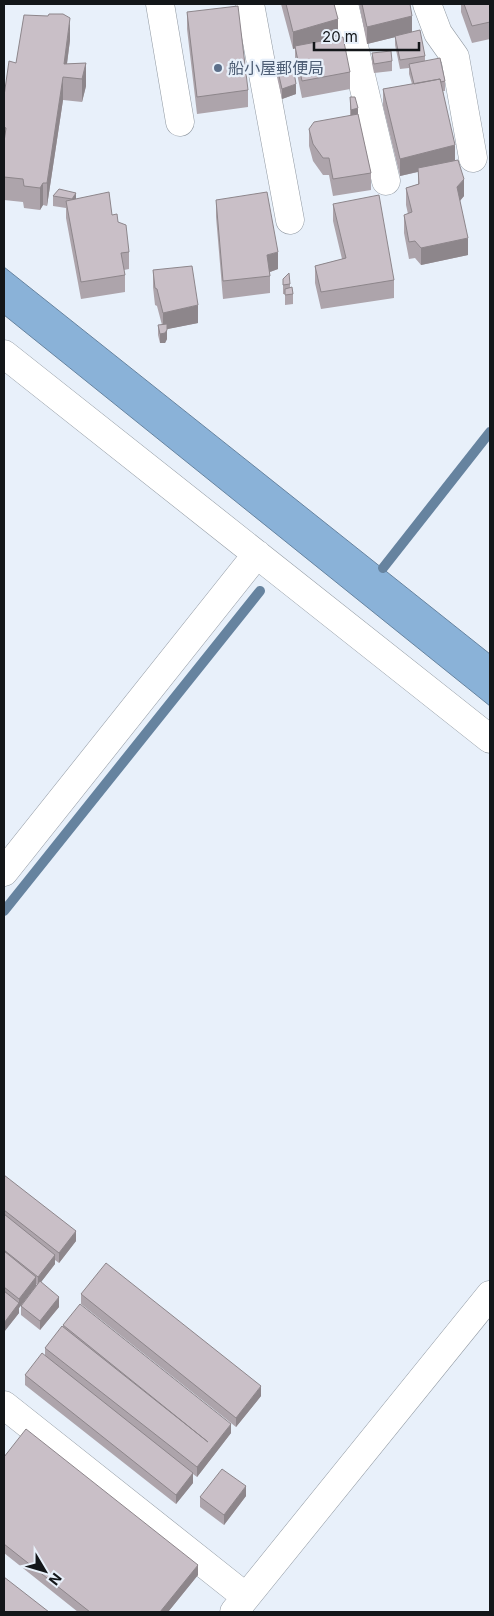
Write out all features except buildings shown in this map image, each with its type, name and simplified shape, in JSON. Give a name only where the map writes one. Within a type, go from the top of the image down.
[{"type":"street","points":[[160,4],[180,122]]},
{"type":"street","points":[[250,4],[290,220]]},
{"type":"street","points":[[344,4],[386,181]]},
{"type":"street","points":[[427,4],[438,33],[455,57],[473,158]]},
{"type":"street","points":[[4,354],[490,739]]},
{"type":"street","points":[[4,872],[257,554]]},
{"type":"street","points":[[4,1405],[240,1605],[490,1295]]},
{"type":"water","points":[[4,267],[490,654],[490,706],[4,315]]},
{"type":"waterway","points":[[383,568],[490,432]]},
{"type":"waterway","points":[[4,911],[260,591]]},
{"type":"place","name":"船小屋郵便局","points":[[218,68]]}]
